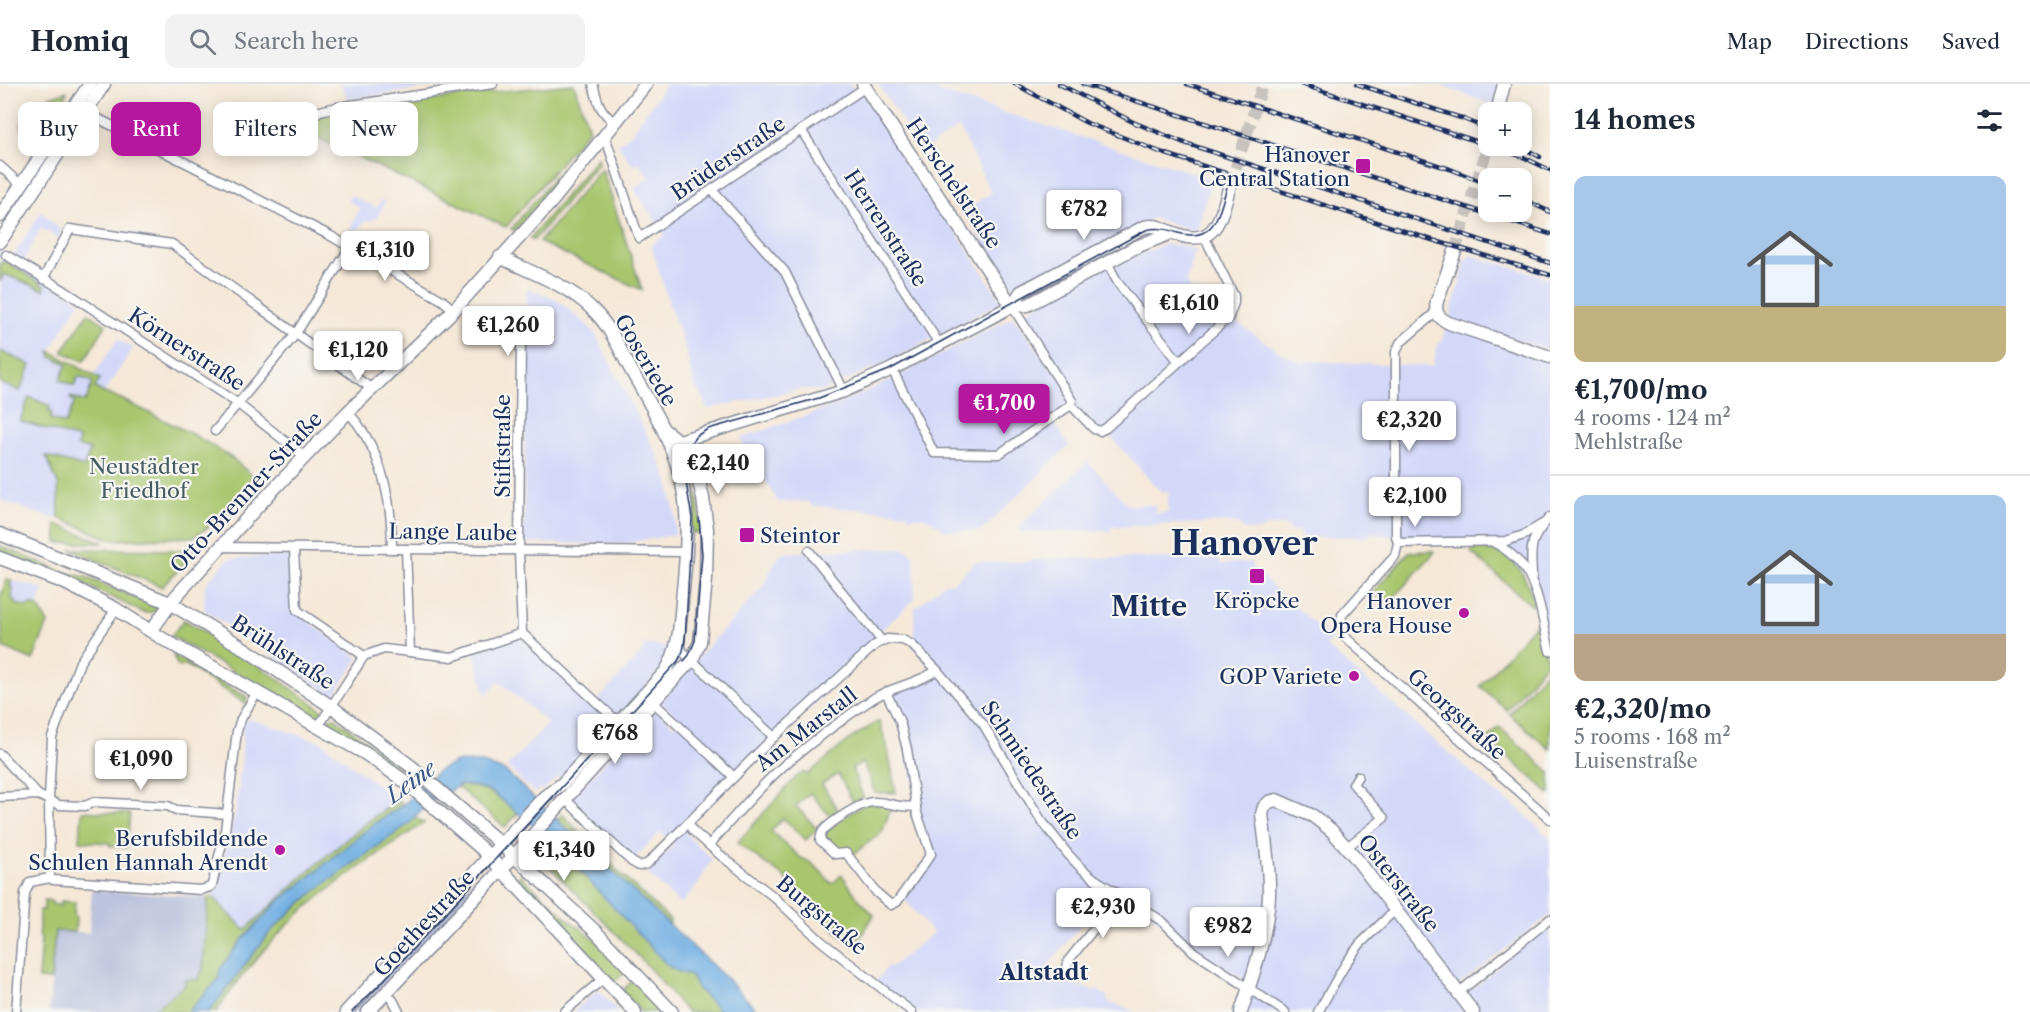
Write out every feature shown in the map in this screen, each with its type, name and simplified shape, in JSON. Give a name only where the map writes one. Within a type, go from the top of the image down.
[{"type":"street","points":[[0,216],[90,84]]},
{"type":"street","points":[[92,102],[104,84]]},
{"type":"street","points":[[318,112],[493,84]]},
{"type":"street","points":[[593,84],[603,114],[615,123]]},
{"type":"street","name":"Otto-Brenner-Straße","points":[[151,630],[170,603],[305,457],[348,412],[454,310],[553,200],[646,84]]},
{"type":"street","points":[[1500,102],[1504,84]]},
{"type":"street","name":"Brüderstraße","points":[[605,136],[639,238],[864,85]]},
{"type":"street","name":"Herschelstraße","points":[[864,85],[1012,306]]},
{"type":"street","points":[[99,119],[350,246],[435,296],[454,310]]},
{"type":"street","name":"Herrenstraße","points":[[801,130],[940,345]]},
{"type":"street","points":[[0,242],[56,156]]},
{"type":"street","points":[[0,166],[20,184]]},
{"type":"street","points":[[1012,306],[1021,292],[1144,227],[1156,225],[1171,233],[1193,239],[1204,236],[1211,232],[1219,222],[1230,185]]},
{"type":"street","points":[[712,190],[785,272],[844,391]]},
{"type":"street","points":[[43,279],[70,229],[172,244],[372,389]]},
{"type":"street","points":[[673,442],[844,391],[940,345],[1012,306],[1028,305],[1150,240],[1171,233]]},
{"type":"street","points":[[1012,306],[1072,400],[1071,405],[1094,429],[1100,431],[1229,317],[1234,303],[1231,289],[1204,236]]},
{"type":"street","points":[[215,431],[295,335],[350,246]]},
{"type":"street","points":[[1455,251],[1437,301],[1438,316],[1449,323],[1550,357]]},
{"type":"street","name":"Körnerstraße","points":[[6,255],[237,403],[305,457]]},
{"type":"street","name":"Goseriede","points":[[500,257],[570,292],[601,318],[616,340],[664,430],[673,442],[694,461],[703,498],[707,540],[703,611]]},
{"type":"street","points":[[1107,262],[1118,283],[1179,362]]},
{"type":"street","points":[[1436,312],[1397,347],[1395,364],[1396,536],[1398,543],[1493,542],[1516,539],[1548,520]]},
{"type":"street","name":"Stiftstraße","points":[[521,341],[519,550],[522,633]]},
{"type":"street","points":[[892,369],[934,453],[999,454],[1071,405]]},
{"type":"street","points":[[348,412],[356,421],[383,472],[392,549]]},
{"type":"street","points":[[694,461],[693,454],[696,445],[709,431]]},
{"type":"street","name":"Goseriede","points":[[673,442],[685,500],[686,552],[679,641]]},
{"type":"street","points":[[1548,520],[1532,542],[1530,551],[1532,579],[1550,651]]},
{"type":"street","name":"Brühlstraße","points":[[0,534],[170,603],[239,645],[332,708],[424,776],[501,844],[595,930],[672,1012]]},
{"type":"street","points":[[1493,542],[1514,555],[1532,579]]},
{"type":"street","name":"Georgstraße","points":[[1398,543],[1395,556],[1342,615],[1341,622],[1346,638],[1550,819]]},
{"type":"street","name":"Lange Laube","points":[[220,547],[686,552]]},
{"type":"street","points":[[294,548],[297,610],[364,656]]},
{"type":"street","points":[[406,549],[410,652]]},
{"type":"street","points":[[809,551],[881,640]]},
{"type":"street","name":"Brühlstraße","points":[[0,558],[65,583],[116,609],[379,762],[490,857],[635,1012]]},
{"type":"street","points":[[50,878],[49,799],[52,737],[80,663],[116,609]]},
{"type":"street","name":"Goethestraße","points":[[346,1012],[544,797],[562,784],[619,723],[692,660],[699,646],[703,611]]},
{"type":"street","points":[[318,727],[364,656],[384,650],[452,657],[522,633],[619,723]]},
{"type":"street","name":"Schmiedestraße","points":[[881,640],[894,638],[903,640],[912,645],[937,670],[983,724],[1041,820],[1067,853],[1096,880],[1161,921],[1194,952],[1285,1012]]},
{"type":"street","name":"Am Marstall","points":[[565,799],[632,862],[639,866],[647,864],[774,737],[881,640]]},
{"type":"street","points":[[679,641],[683,652],[774,737]]},
{"type":"street","name":"Goethestraße","points":[[368,1012],[565,799],[649,698],[674,659],[679,641]]},
{"type":"street","name":"Am Marstall","points":[[709,845],[788,762],[876,697],[926,678],[937,670]]},
{"type":"street","points":[[16,1012],[24,893],[30,882],[50,878],[206,889],[210,887],[227,814],[237,731],[241,718],[256,692]]},
{"type":"street","points":[[886,692],[900,722],[907,749],[915,806],[931,854],[894,904],[888,903],[877,893],[846,853],[835,854],[820,840],[822,832],[834,821],[867,803],[915,806]]},
{"type":"street","points":[[649,698],[734,777]]},
{"type":"street","points":[[0,754],[38,795]]},
{"type":"street","points":[[1347,847],[1384,818],[1353,784],[1358,776]]},
{"type":"street","points":[[0,797],[38,795],[60,805],[85,806],[94,802],[168,806],[176,810],[227,814]]},
{"type":"street","name":"Osterstraße","points":[[1249,987],[1265,924],[1269,897],[1262,813],[1269,802],[1276,800],[1314,816],[1347,847],[1473,1012]]},
{"type":"street","points":[[689,824],[693,831],[709,845]]},
{"type":"street","name":"Burgstraße","points":[[709,845],[774,897],[821,942],[912,1012]]},
{"type":"street","points":[[1066,975],[1068,961],[1121,895]]},
{"type":"street","points":[[1318,1012],[1346,963],[1360,944],[1395,910]]},
{"type":"street","points":[[1458,993],[1550,919]]},
{"type":"street","points":[[564,1012],[604,978]]},
{"type":"street","points":[[1241,1012],[1249,987]]},
{"type":"street","points":[[385,992],[393,999],[399,1012]]},
{"type":"shaded area","points":[[341,84],[442,84],[443,86],[348,99]]},
{"type":"shaded area","points":[[666,84],[849,84],[866,98],[980,268],[1000,299],[999,303],[889,361],[822,391],[801,389],[707,409],[704,398],[695,388],[685,348],[652,248],[653,243],[665,235],[634,189],[649,178],[639,162],[633,166],[618,144],[630,135]]},
{"type":"shaded area","points":[[878,84],[929,84],[937,91],[1212,179],[1196,231],[1153,218],[1021,289],[1014,288],[963,212],[991,193],[959,127],[922,151]]},
{"type":"shaded area","points":[[1438,84],[1500,84],[1496,102],[1485,102]]},
{"type":"shaded area","points":[[350,195],[377,208],[381,200],[385,202],[377,218],[364,222],[357,231],[350,228],[360,208],[348,201]]},
{"type":"shaded area","points":[[41,212],[62,231],[58,238],[41,228],[22,264],[12,258]]},
{"type":"shaded area","points":[[1165,244],[1176,246],[1177,244],[1196,250],[1186,281],[1189,289],[1281,353],[1305,364],[1306,361],[1433,366],[1438,344],[1447,326],[1550,358],[1550,651],[1532,579],[1493,542],[1435,542],[1370,533],[1369,537],[1300,537],[1300,531],[1289,531],[1289,526],[1268,526],[1259,531],[1243,529],[1239,525],[1226,522],[1111,527],[1111,531],[1022,532],[1019,529],[1021,524],[1088,462],[1128,505],[1155,505],[1155,513],[1168,512],[1168,490],[1162,493],[1112,438],[1100,431],[1071,406],[1052,418],[1069,446],[981,531],[945,531],[925,517],[907,517],[907,513],[811,506],[809,502],[778,502],[754,462],[750,463],[742,438],[841,403],[1013,317],[1055,374],[1025,312],[1107,262],[1110,267]]},
{"type":"shaded area","points":[[1,251],[80,301],[50,351],[94,375],[118,339],[133,348],[104,393],[121,399],[87,456],[84,467],[46,457],[58,484],[59,518],[51,518],[0,500]]},
{"type":"shaded area","points":[[1469,255],[1550,278],[1550,350],[1450,321],[1465,266],[1462,259],[1467,261]]},
{"type":"shaded area","points":[[527,288],[556,299],[593,330],[657,454],[668,481],[675,514],[675,535],[617,544],[524,543]]},
{"type":"shaded area","points":[[899,548],[908,550],[914,556],[915,599],[881,630],[879,629],[881,640],[689,824],[686,834],[712,859],[699,883],[681,905],[647,873],[674,844],[660,832],[632,861],[569,801],[655,708],[674,726],[680,720],[661,702],[701,654],[761,589],[778,557],[783,553]]},
{"type":"shaded area","points":[[291,555],[294,611],[359,658],[333,696],[204,610],[205,585],[228,559]]},
{"type":"shaded area","points":[[1219,558],[1220,564],[1252,562],[1252,568],[1332,639],[1326,646],[1493,791],[1518,808],[1550,838],[1550,915],[1451,991],[1466,1012],[1246,1012],[1252,983],[1194,952],[1170,928],[1111,889],[1048,965],[1050,972],[1057,979],[1094,991],[1098,989],[1100,993],[1108,996],[1106,1001],[1136,1012],[912,1012],[875,982],[889,965],[891,967],[933,933],[901,895],[931,854],[923,832],[907,749],[886,692],[899,691],[938,676],[912,645],[915,606],[918,606],[944,583],[954,582],[975,562],[1030,562],[1030,560]]},
{"type":"shaded area","points":[[7,579],[43,589],[38,607],[48,623],[33,660],[3,647],[0,597]]},
{"type":"shaded area","points":[[519,637],[614,723],[561,779],[557,777],[543,791],[539,789],[535,793],[507,767],[548,723],[499,681],[486,695],[474,652]]},
{"type":"shaded area","points":[[643,644],[672,648],[669,659],[617,720],[597,701],[643,651]]},
{"type":"shaded area","name":"Berufsbildende Schulen Hannah Arendt","points":[[250,719],[321,742],[399,801],[376,815],[313,867],[245,930],[213,897],[236,811],[243,724]]},
{"type":"shaded area","points":[[480,873],[486,879],[364,1012],[349,1012]]},
{"type":"shaded area","points":[[92,890],[208,897],[203,970],[197,980],[185,985],[151,1012],[49,1012],[55,930],[89,933]]},
{"type":"shaded area","points":[[1550,922],[1550,1012],[1481,1012],[1467,994]]},
{"type":"shaded area","points":[[598,990],[619,1012],[573,1012]]},
{"type":"green space","points":[[574,84],[589,129],[506,227],[356,156],[418,156],[418,102],[473,94]]},
{"type":"green space","points":[[67,91],[64,102],[46,102],[49,97]]},
{"type":"green space","points":[[330,114],[330,144],[318,138],[318,116]]},
{"type":"green space","points":[[590,135],[592,140],[515,231],[511,229]]},
{"type":"green space","points":[[598,157],[599,162],[534,240],[530,238]]},
{"type":"green space","points":[[602,168],[642,290],[539,242]]},
{"type":"green space","points":[[2,262],[8,262],[45,286],[44,290],[4,274],[0,281]]},
{"type":"green space","points":[[88,313],[106,325],[84,361],[62,352]]},
{"type":"green space","points":[[0,351],[31,365],[20,391],[0,383]]},
{"type":"green space","name":"Neustädter Friedhof","points":[[50,351],[100,379],[95,388],[196,436],[232,458],[257,480],[224,516],[194,537],[112,540],[59,518],[58,484],[46,456],[84,467],[90,450],[77,446],[79,439],[20,421],[29,397],[50,406],[48,411],[52,413],[50,418],[65,424],[75,401],[70,399],[71,397],[85,402],[93,382],[79,376],[74,386],[60,380],[67,364],[51,357]]},
{"type":"green space","points":[[693,471],[703,533],[690,533],[681,474]]},
{"type":"green space","points":[[56,524],[104,543],[57,542]]},
{"type":"green space","points":[[0,546],[66,573],[86,577],[157,607],[157,611],[142,612],[80,582],[0,552]]},
{"type":"green space","points":[[70,549],[197,550],[162,587]]},
{"type":"green space","points":[[1473,549],[1498,552],[1515,563],[1526,581],[1534,604],[1532,606],[1471,552]]},
{"type":"green space","points":[[1433,551],[1434,553],[1387,605],[1373,592],[1409,552]]},
{"type":"green space","points":[[7,579],[12,580],[10,586],[13,587],[12,599],[16,601],[16,604],[28,607],[30,604],[38,607],[48,623],[33,660],[3,647],[0,597]]},
{"type":"green space","points":[[184,620],[236,650],[324,713],[316,718],[171,636]]},
{"type":"green space","points":[[1538,621],[1547,662],[1507,710],[1480,686]]},
{"type":"green space","points":[[173,655],[247,697],[246,704],[186,665],[180,667],[177,665]]},
{"type":"green space","points":[[1550,672],[1550,749],[1509,714],[1544,673]]},
{"type":"green space","points":[[329,718],[335,718],[396,763],[420,784],[418,787],[330,727],[326,723]]},
{"type":"green space","points":[[879,721],[887,745],[896,793],[875,793],[863,763],[852,768],[863,797],[853,802],[838,774],[822,784],[839,812],[831,817],[810,793],[796,806],[817,829],[806,840],[783,818],[771,831],[801,858],[814,865],[832,884],[842,875],[857,897],[874,915],[855,946],[843,938],[784,877],[737,843],[795,778],[804,772],[807,775],[850,739]]},
{"type":"green space","points":[[1499,727],[1550,772],[1550,794],[1488,739]]},
{"type":"green space","points":[[456,786],[492,793],[518,813],[505,827]]},
{"type":"green space","points":[[399,801],[403,805],[375,823],[276,904],[242,940],[220,969],[219,979],[188,1012],[151,1012],[185,985],[185,980],[197,980],[203,970],[208,897],[213,897],[245,930],[313,867],[376,815]]},
{"type":"green space","points":[[866,803],[892,805],[882,832],[850,857],[835,854],[820,840],[822,832]]},
{"type":"green space","points":[[82,811],[130,814],[127,848],[110,846],[109,843],[80,841]]},
{"type":"green space","points":[[562,814],[575,827],[573,830],[575,832],[578,829],[577,833],[670,920],[670,925],[652,948],[672,967],[690,975],[699,990],[721,1012],[687,1012],[645,963],[535,852],[539,847],[537,842]]},
{"type":"green space","points":[[414,817],[424,823],[343,878],[304,910],[263,951],[216,1012],[209,1012],[270,932],[293,910],[319,888],[410,823]]},
{"type":"green space","points":[[520,875],[568,919],[596,940],[626,971],[613,983],[518,878]]},
{"type":"green space","points":[[44,900],[61,906],[61,901],[75,902],[75,932],[55,931],[51,980],[38,979],[41,940],[39,910],[44,910]]},
{"type":"green space","points":[[634,979],[663,1012],[641,1012],[622,991]]},
{"type":"water","points":[[456,762],[483,763],[506,772],[726,978],[759,1012],[721,1012],[699,990],[690,975],[668,966],[553,842],[492,792],[475,786],[460,785],[436,798],[410,823],[319,888],[293,910],[270,932],[209,1012],[188,1012],[219,979],[220,969],[242,940],[276,904],[375,823],[403,805],[438,771]]},
{"type":"tunnel","points":[[1230,185],[1263,84]]},
{"type":"tunnel","points":[[1455,251],[1485,156]]},
{"type":"tram line","points":[[352,1012],[678,661],[685,641],[692,518],[683,464],[686,450],[696,436],[708,429],[819,398],[889,370],[1146,230],[1158,229],[1191,235],[1201,234],[1214,223],[1228,184]]},
{"type":"tram line","points":[[684,661],[695,641],[702,555],[699,518]]},
{"type":"railway","points":[[1015,84],[1087,123],[1160,152],[1429,239],[1550,275]]},
{"type":"railway","points":[[1059,84],[1133,122],[1182,142],[1550,263]]},
{"type":"railway","points":[[1083,84],[1550,234]]},
{"type":"railway","points":[[1187,84],[1478,180]]},
{"type":"railway","points":[[1301,84],[1478,142]]},
{"type":"railway","points":[[1357,84],[1478,125]]},
{"type":"railway","points":[[1532,153],[1540,157]]},
{"type":"railway","points":[[1521,156],[1550,170]]},
{"type":"railway","points":[[1532,203],[1550,212]]},
{"type":"place","name":"Hanover Central Station","points":[[1363,166]]},
{"type":"place","name":"Steintor","points":[[747,535]]},
{"type":"place","name":"Kröpcke","points":[[1257,576]]},
{"type":"place","name":"Hanover Opera House","points":[[1464,613]]},
{"type":"place","name":"GOP Variete","points":[[1354,676]]},
{"type":"place","name":"Berufsbildende Schulen Hannah Arendt","points":[[280,850]]},
{"type":"district","name":"Hanover","points":[[1244,543]]},
{"type":"district","name":"Mitte","points":[[1149,606]]},
{"type":"district","name":"Altstadt","points":[[1044,972]]},
{"type":"water label","name":"Leine","points":[[411,782]]}]
